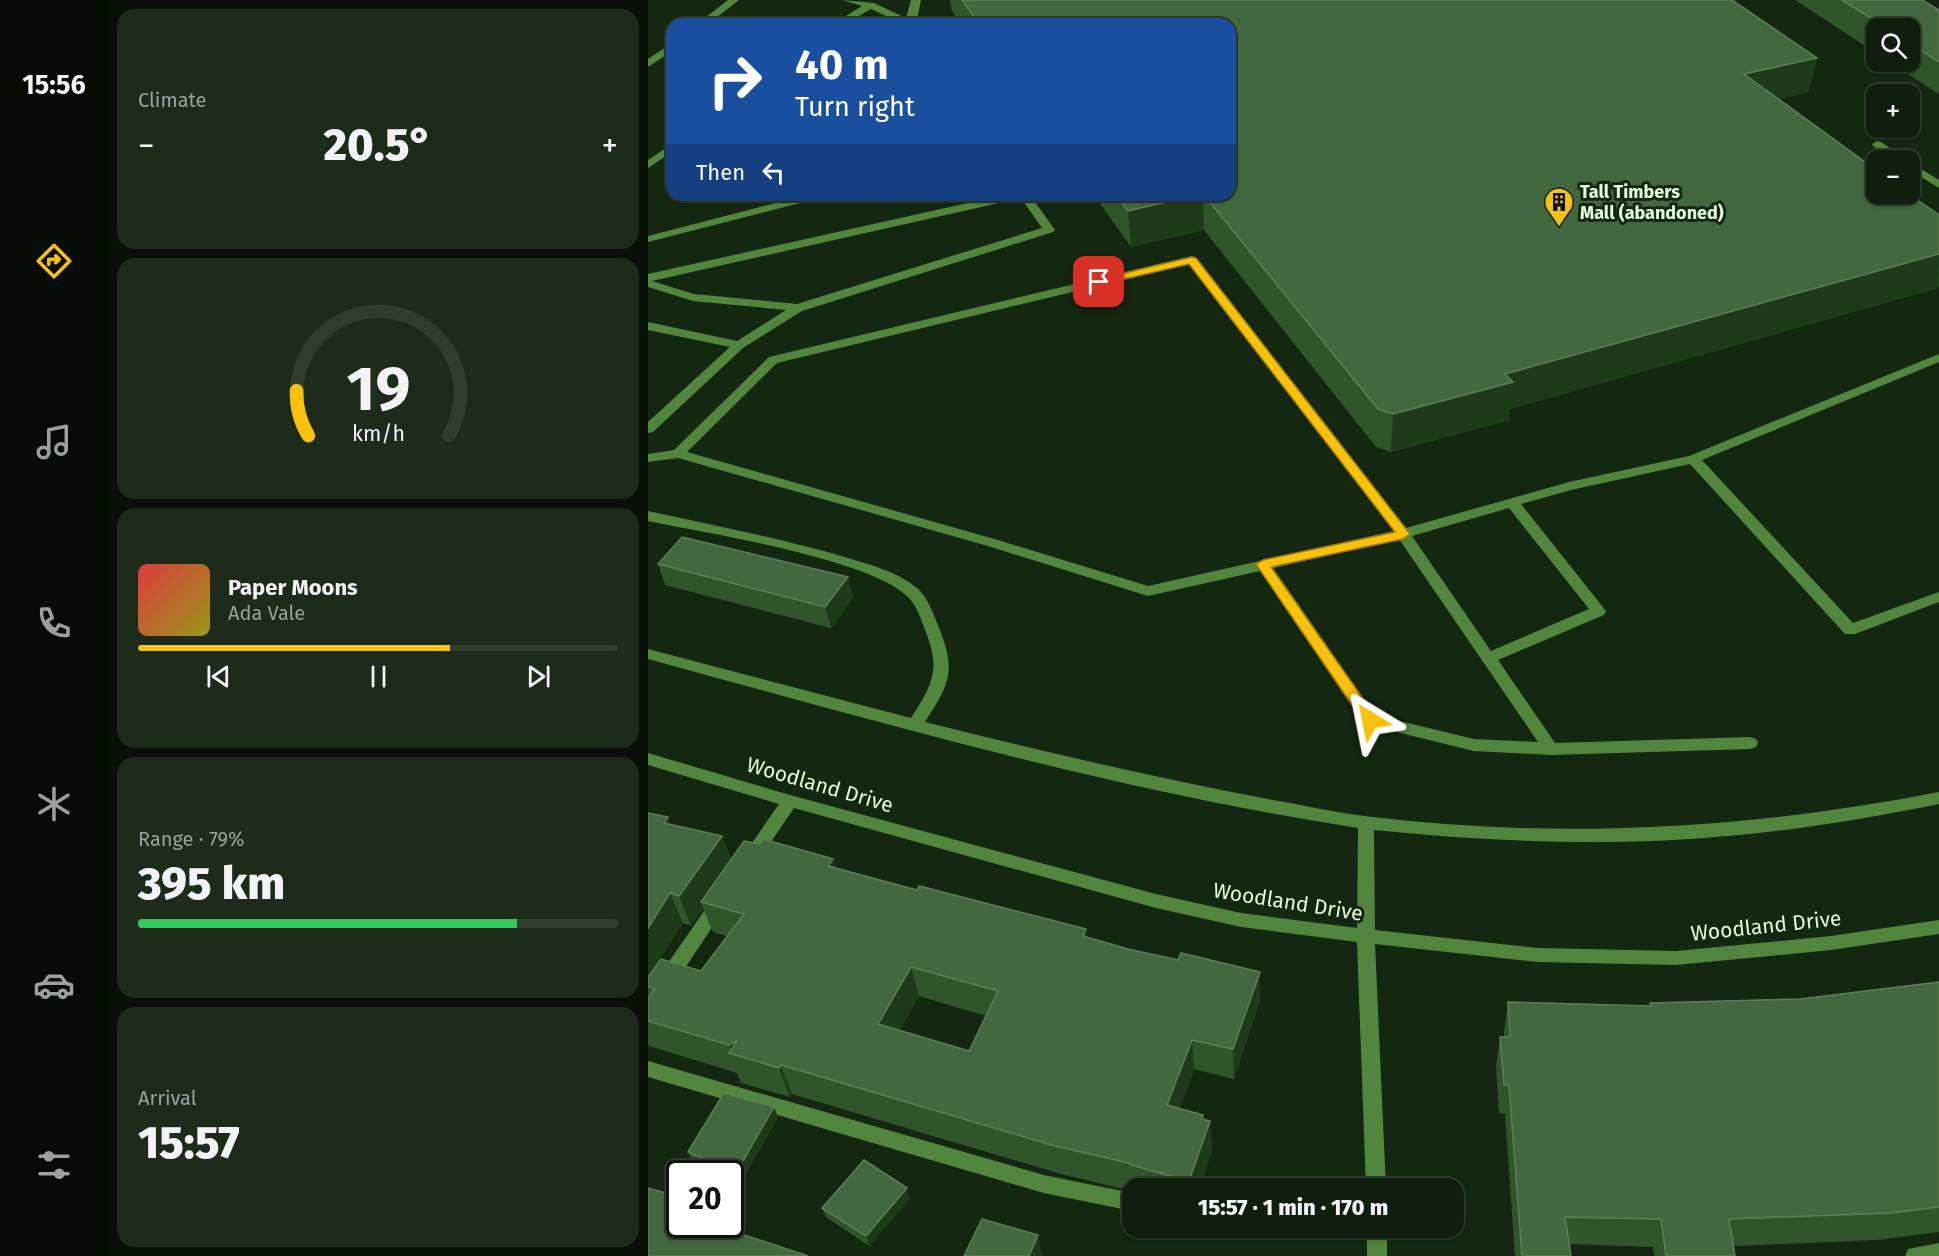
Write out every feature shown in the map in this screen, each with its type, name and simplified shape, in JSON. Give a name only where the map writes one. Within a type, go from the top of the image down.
[{"type":"street","points":[[710,18],[734,0]]},
{"type":"street","points":[[847,0],[871,5],[900,18]]},
{"type":"street","points":[[912,18],[916,0]]},
{"type":"street","points":[[848,18],[871,5]]},
{"type":"street","points":[[648,64],[666,50]]},
{"type":"street","points":[[1877,144],[1886,150]]},
{"type":"street","points":[[648,165],[666,152]]},
{"type":"street","points":[[1920,172],[1939,185]]},
{"type":"street","points":[[648,239],[797,201]]},
{"type":"street","points":[[648,281],[993,201]]},
{"type":"street","points":[[648,429],[739,345],[798,308],[1049,230],[1028,201]]},
{"type":"street","points":[[678,454],[773,360],[1192,260],[1403,534],[1551,749]]},
{"type":"street","points":[[648,281],[693,297],[798,308]]},
{"type":"street","points":[[648,326],[739,345]]},
{"type":"street","points":[[648,458],[678,454],[993,543],[1148,591],[1403,534],[1569,486],[1693,459],[1939,358]]},
{"type":"street","points":[[1693,459],[1850,630],[1939,597]]},
{"type":"street","points":[[1488,658],[1599,611],[1513,504]]},
{"type":"street","points":[[648,516],[817,555],[884,574],[912,592],[932,629],[940,650],[943,670],[937,689],[915,726]]},
{"type":"street","points":[[1263,564],[1370,720],[1474,745],[1551,749],[1750,743]]},
{"type":"street","points":[[648,654],[915,726],[1181,790],[1366,823],[1483,834],[1600,836],[1711,831],[1818,819],[1939,798]]},
{"type":"street","name":"Woodland Drive","points":[[648,759],[790,801],[1156,901],[1240,920],[1538,955],[1676,958],[1831,943],[1939,927]]},
{"type":"street","points":[[742,870],[790,801]]},
{"type":"street","points":[[1366,823],[1366,936],[1376,1178]]},
{"type":"street","points":[[648,1007],[729,890]]},
{"type":"street","points":[[648,1069],[1044,1184],[1122,1200]]},
{"type":"street","points":[[1377,1238],[1377,1256]]},
{"type":"street","points":[[1915,1256],[1939,1253]]},
{"type":"building","name":"Tall Timbers Mall (abandoned)","points":[[962,0],[1732,0],[1817,58],[1744,74],[1866,163],[1866,204],[1920,204],[1920,202],[1939,215],[1939,254],[1505,374],[1513,382],[1393,414],[1378,409],[1209,201],[1236,201],[1236,18],[975,18]]},
{"type":"building","points":[[1842,0],[1922,0],[1939,10],[1939,62],[1920,50],[1920,18],[1871,18]]},
{"type":"building","points":[[1120,201],[1171,201],[1128,211]]},
{"type":"building","points":[[682,537],[848,577],[825,607],[658,564]]},
{"type":"building","points":[[648,813],[668,817],[664,823],[722,836],[679,896],[670,893],[648,928]]},
{"type":"building","points":[[763,839],[833,859],[828,866],[917,890],[919,886],[1086,929],[1083,936],[1128,949],[1178,960],[1181,953],[1260,972],[1233,1049],[1192,1040],[1167,1105],[1203,1115],[1202,1119],[1210,1121],[1190,1178],[1178,1178],[1129,1163],[1055,1146],[781,1065],[779,1068],[729,1053],[737,1041],[729,1045],[648,1021],[648,998],[655,989],[648,987],[648,977],[661,959],[701,971],[744,914],[701,902],[744,841],[760,844]],"holes":[[[911,967],[998,991],[969,1051],[878,1024]]]},
{"type":"building","points":[[1939,982],[1939,1207],[1891,1213],[1729,1219],[1735,1256],[1666,1256],[1661,1219],[1565,1217],[1571,1256],[1522,1256],[1509,1085],[1504,1085],[1500,1037],[1510,1037],[1508,1002],[1651,1006],[1650,1003],[1800,999]]},
{"type":"building","points":[[724,1093],[774,1107],[743,1160],[706,1160],[688,1152]]},
{"type":"building","points":[[864,1160],[907,1188],[866,1236],[822,1208]]},
{"type":"building","points":[[648,1188],[666,1193],[666,1238],[744,1238],[744,1235],[808,1256],[648,1256]]},
{"type":"building","points":[[982,1219],[1038,1235],[1029,1256],[964,1256]]},
{"type":"place","name":"Tall Timbers Mall (abandoned)","points":[[1559,228]]},
{"type":"route","points":[[1099,282],[1192,260],[1339,454],[1403,534],[1263,564],[1370,720]]}]
